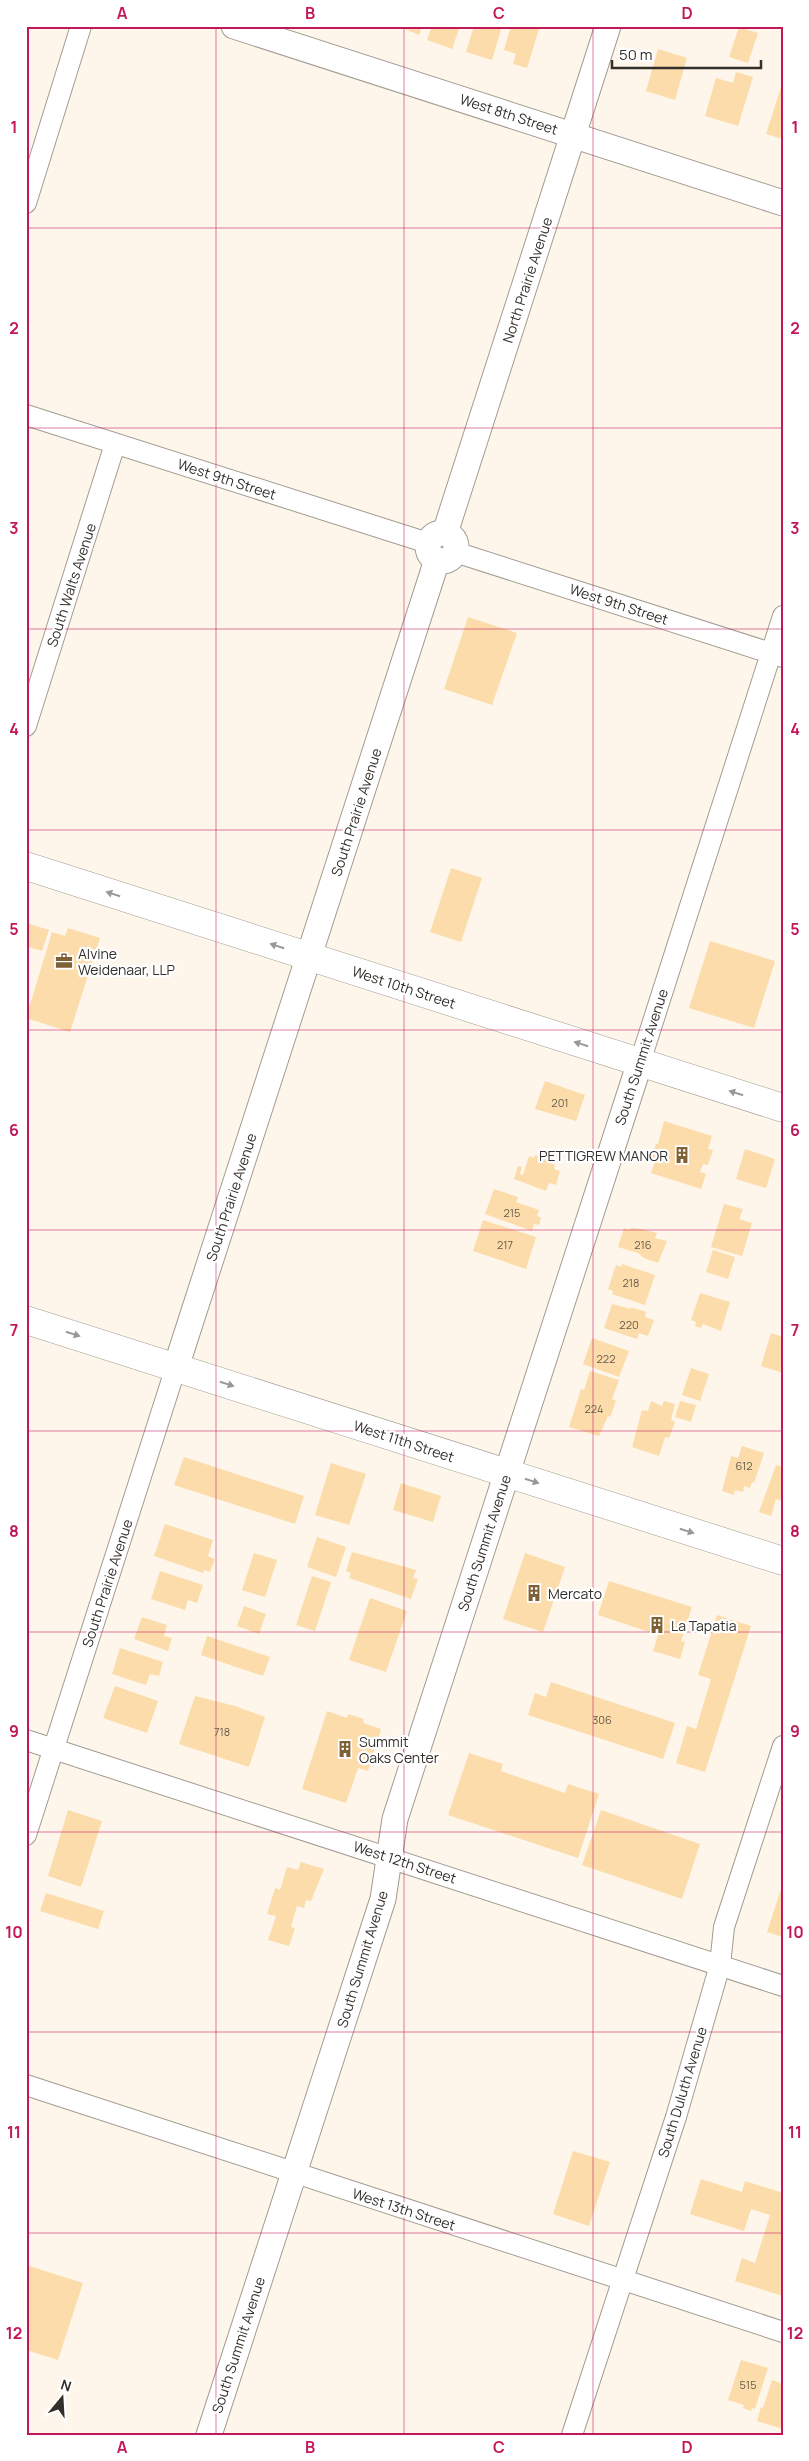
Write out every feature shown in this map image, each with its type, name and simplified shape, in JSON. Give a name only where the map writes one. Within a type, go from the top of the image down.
[{"type":"main road","name":"West 10th Street","points":[[26,866],[783,1108]]},
{"type":"main road","name":"West 11th Street","points":[[26,1320],[783,1562]]},
{"type":"street","points":[[26,203],[81,26]]},
{"type":"street","name":"West 8th Street","points":[[234,26],[783,203]]},
{"type":"street","name":"North Prairie Avenue","points":[[441,547],[608,26]]},
{"type":"street","name":"West 9th Street","points":[[26,415],[777,655]]},
{"type":"street","name":"South Walts Avenue","points":[[26,726],[115,444]]},
{"type":"street","name":"South Prairie Avenue","points":[[26,1835],[441,547]]},
{"type":"street","name":"South Summit Avenue","points":[[209,2435],[383,1899],[395,1819],[640,1062],[777,655],[783,616]]},
{"type":"street","name":"West 12th Street","points":[[26,1740],[783,1986]]},
{"type":"street","name":"South Duluth Avenue","points":[[572,2435],[676,2117],[720,1965],[724,1927],[783,1746]]},
{"type":"street","name":"West 13th Street","points":[[26,2085],[783,2332]]},
{"type":"building","points":[[398,26],[422,26],[419,35]]},
{"type":"building","points":[[432,26],[460,26],[452,49],[427,40]]},
{"type":"building","points":[[474,26],[502,26],[492,60],[466,52]]},
{"type":"building","points":[[511,26],[540,26],[527,68],[513,64],[516,54],[504,50]]},
{"type":"building","points":[[739,27],[758,33],[748,63],[729,57]]},
{"type":"building","points":[[658,49],[687,58],[675,100],[646,91]]},
{"type":"building","points":[[736,72],[753,77],[738,126],[705,116],[716,78],[733,83]]},
{"type":"building","points":[[783,81],[783,139],[766,134]]},
{"type":"building","points":[[468,617],[517,633],[492,705],[444,689]]},
{"type":"building","points":[[451,868],[482,878],[461,942],[430,932]]},
{"type":"building","points":[[26,923],[49,930],[42,951],[26,946]]},
{"type":"building","points":[[68,928],[100,938],[70,1032],[26,1018],[52,932],[65,936]]},
{"type":"building","points":[[710,941],[775,961],[754,1028],[689,1008]]},
{"type":"building","points":[[545,1081],[585,1095],[576,1121],[535,1109]]},
{"type":"building","name":"PETTIGREW MANOR","points":[[664,1121],[712,1136],[708,1149],[713,1150],[708,1165],[703,1164],[700,1172],[706,1174],[701,1189],[651,1173],[655,1161],[651,1160],[656,1144],[658,1144]]},
{"type":"building","points":[[745,1149],[775,1159],[766,1188],[736,1179]]},
{"type":"building","points":[[535,1155],[552,1160],[551,1163],[555,1165],[554,1169],[560,1171],[556,1185],[549,1183],[546,1191],[514,1179],[518,1166],[522,1167],[520,1174],[523,1175],[529,1156],[534,1158]]},
{"type":"building","points":[[494,1189],[518,1197],[516,1202],[539,1210],[537,1216],[541,1218],[539,1225],[534,1224],[532,1231],[485,1214]]},
{"type":"building","points":[[724,1204],[743,1209],[739,1219],[752,1223],[742,1256],[711,1247]]},
{"type":"building","points":[[483,1220],[536,1237],[526,1269],[473,1251]]},
{"type":"building","points":[[624,1228],[630,1230],[631,1228],[641,1229],[657,1233],[655,1238],[667,1241],[658,1263],[644,1258],[638,1253],[618,1247]]},
{"type":"building","points":[[713,1250],[735,1257],[728,1279],[706,1272]]},
{"type":"building","points":[[622,1264],[655,1275],[645,1305],[612,1294],[613,1291],[608,1289],[616,1265],[621,1267]]},
{"type":"building","points":[[700,1293],[730,1302],[721,1331],[703,1324],[701,1328],[695,1326],[696,1322],[691,1320]]},
{"type":"building","points":[[612,1304],[646,1312],[645,1317],[654,1320],[648,1336],[639,1333],[637,1339],[604,1328]]},
{"type":"building","points":[[771,1333],[783,1337],[783,1373],[761,1366]]},
{"type":"building","points":[[592,1338],[629,1351],[619,1377],[583,1364]]},
{"type":"building","points":[[691,1368],[709,1374],[700,1401],[682,1395]]},
{"type":"building","points":[[590,1371],[619,1380],[612,1399],[616,1401],[610,1417],[608,1416],[599,1436],[569,1427],[581,1389],[584,1390]]},
{"type":"building","points":[[651,1401],[662,1406],[664,1401],[675,1404],[671,1420],[675,1422],[669,1438],[665,1437],[659,1456],[632,1447],[642,1410],[648,1411]]},
{"type":"building","points":[[680,1401],[696,1405],[691,1422],[675,1417]]},
{"type":"building","points":[[742,1446],[764,1453],[754,1483],[752,1482],[750,1488],[744,1486],[743,1492],[735,1490],[734,1495],[722,1491],[731,1456],[738,1458]]},
{"type":"building","points":[[184,1457],[304,1496],[295,1524],[174,1485]]},
{"type":"building","points":[[331,1463],[366,1474],[349,1525],[315,1515]]},
{"type":"building","points":[[776,1465],[783,1467],[783,1501],[776,1499],[771,1516],[759,1512]]},
{"type":"building","points":[[401,1483],[441,1496],[433,1522],[393,1510]]},
{"type":"building","points":[[165,1524],[213,1540],[208,1556],[215,1559],[210,1572],[204,1570],[203,1573],[154,1556]]},
{"type":"building","points":[[317,1537],[346,1547],[336,1577],[307,1567]]},
{"type":"building","points":[[352,1552],[416,1570],[413,1578],[418,1579],[411,1599],[349,1578],[351,1573],[346,1571]]},
{"type":"building","points":[[254,1553],[277,1560],[265,1597],[242,1590]]},
{"type":"building","name":"Mercato","points":[[525,1553],[565,1567],[543,1632],[503,1619]]},
{"type":"building","points":[[160,1571],[203,1585],[197,1603],[188,1600],[185,1610],[151,1599]]},
{"type":"building","points":[[312,1576],[331,1582],[315,1631],[296,1625]]},
{"type":"building","name":"La Tapatia","points":[[609,1581],[692,1607],[681,1641],[685,1642],[680,1659],[653,1651],[658,1635],[598,1615]]},
{"type":"building","points":[[370,1598],[407,1611],[386,1672],[349,1660]]},
{"type":"building","points":[[244,1606],[266,1614],[259,1634],[237,1626]]},
{"type":"building","points":[[717,1615],[751,1626],[705,1772],[676,1763],[687,1726],[696,1729],[711,1679],[698,1675]]},
{"type":"building","points":[[142,1617],[167,1625],[164,1636],[172,1638],[168,1651],[134,1639]]},
{"type":"building","points":[[207,1636],[270,1657],[263,1676],[201,1655]]},
{"type":"building","points":[[120,1648],[163,1662],[159,1676],[150,1674],[146,1685],[112,1674]]},
{"type":"building","points":[[551,1682],[675,1723],[663,1759],[528,1715],[535,1693],[546,1697]]},
{"type":"building","points":[[115,1686],[158,1701],[147,1733],[103,1718]]},
{"type":"building","points":[[195,1696],[235,1706],[265,1717],[249,1767],[179,1744]]},
{"type":"building","name":"Summit Oaks Center","points":[[327,1711],[347,1718],[348,1714],[364,1719],[363,1723],[381,1729],[368,1771],[358,1768],[346,1803],[302,1789]]},
{"type":"building","points":[[469,1753],[503,1764],[501,1771],[565,1793],[568,1784],[599,1794],[578,1858],[448,1815]]},
{"type":"building","points":[[68,1810],[102,1821],[81,1887],[48,1876]]},
{"type":"building","points":[[601,1810],[700,1844],[682,1899],[582,1865]]},
{"type":"building","points":[[301,1862],[324,1869],[311,1901],[306,1900],[304,1908],[297,1906],[291,1927],[295,1928],[289,1946],[268,1940],[276,1916],[267,1914],[275,1888],[280,1890],[287,1867],[298,1870]]},
{"type":"building","points":[[783,1886],[783,1937],[767,1932]]},
{"type":"building","points":[[46,1893],[104,1911],[98,1929],[40,1911]]},
{"type":"building","points":[[573,2151],[610,2162],[589,2226],[553,2214]]},
{"type":"building","points":[[701,2179],[742,2192],[745,2181],[783,2193],[783,2296],[735,2281],[742,2258],[755,2263],[770,2215],[751,2209],[744,2231],[690,2214]]},
{"type":"building","points":[[26,2265],[83,2283],[58,2360],[26,2350]]},
{"type":"building","points":[[741,2360],[768,2368],[755,2409],[752,2408],[751,2411],[743,2408],[744,2405],[728,2400]]},
{"type":"building","points":[[772,2380],[783,2384],[783,2429],[757,2421]]},
{"type":"place","name":"Alvine Weidenaar, LLP","points":[[64,961]]},
{"type":"place","name":"PETTIGREW MANOR","points":[[682,1155]]},
{"type":"place","name":"Mercato","points":[[534,1593]]},
{"type":"place","name":"La Tapatia","points":[[657,1625]]},
{"type":"place","name":"Summit Oaks Center","points":[[345,1749]]}]
